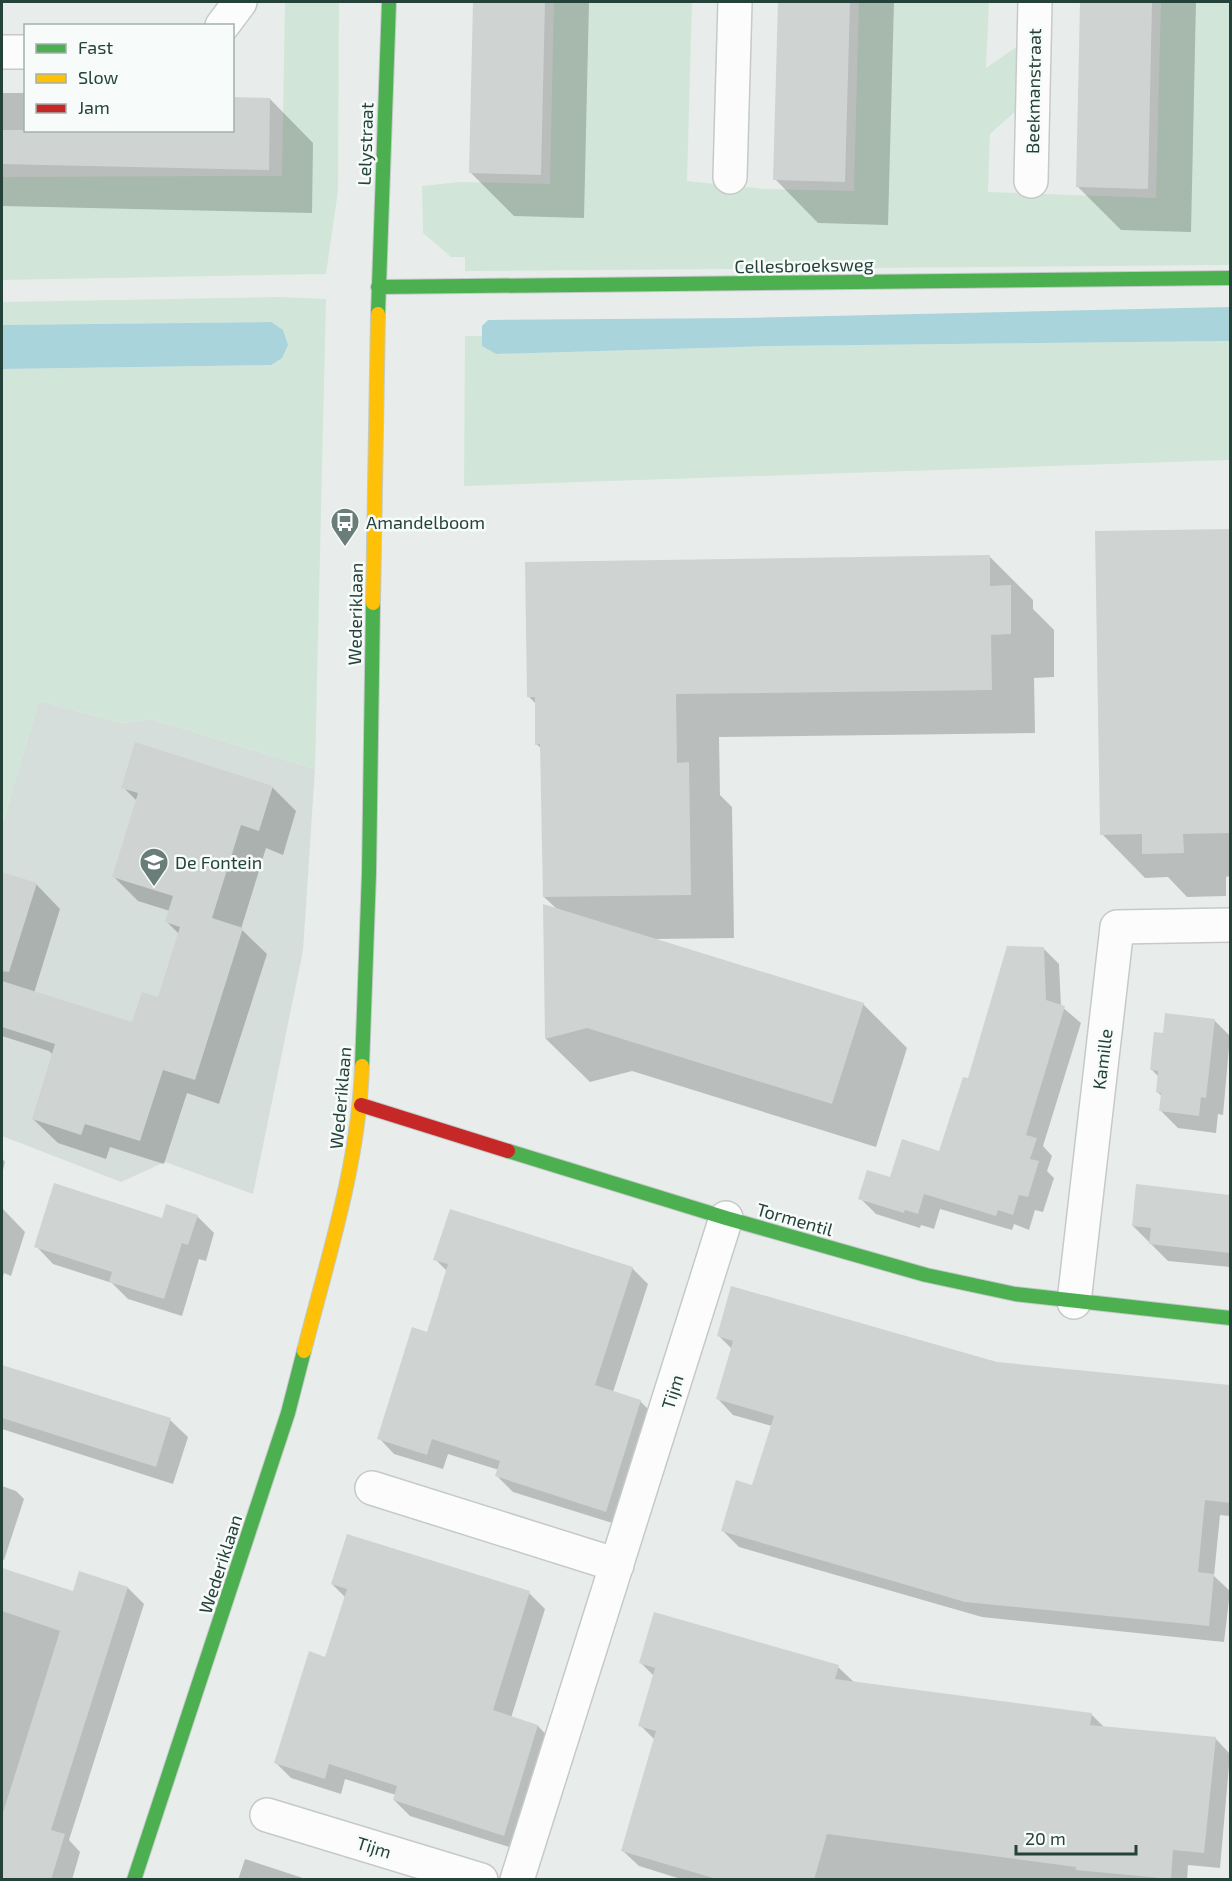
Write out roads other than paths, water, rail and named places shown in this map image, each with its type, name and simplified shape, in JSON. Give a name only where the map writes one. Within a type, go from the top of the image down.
[{"type":"street","points":[[224,24],[240,2]]},
{"type":"street","name":"Lelystraat","points":[[378,288],[389,2]]},
{"type":"street","points":[[730,177],[735,2]]},
{"type":"street","name":"Beekmanstraat","points":[[1031,181],[1035,2]]},
{"type":"street","points":[[2,52],[24,52]]},
{"type":"street","name":"Cellesbroeksweg","points":[[378,288],[1230,278]]},
{"type":"street","name":"Wederiklaan","points":[[134,1880],[288,1413],[351,1166],[361,1105],[369,861],[378,288]]},
{"type":"street","name":"Kamille","points":[[1074,1302],[1117,927],[1230,925]]},
{"type":"street","name":"Tormentil","points":[[361,1105],[726,1218],[926,1275],[1015,1294],[1230,1318]]},
{"type":"street","name":"Tijm","points":[[517,1880],[726,1218]]},
{"type":"street","points":[[372,1488],[617,1565]]},
{"type":"street","name":"Tijm","points":[[267,1815],[481,1880]]},
{"type":"water","points":[[1230,307],[1230,341],[772,346],[496,354],[482,346],[482,326],[488,320],[744,318]]},
{"type":"water","points":[[271,322],[283,330],[288,345],[282,358],[271,365],[2,369],[2,325]]},
{"type":"place","name":"Amandelboom","points":[[345,548]]},
{"type":"place","name":"De Fontein","points":[[154,888]]}]
